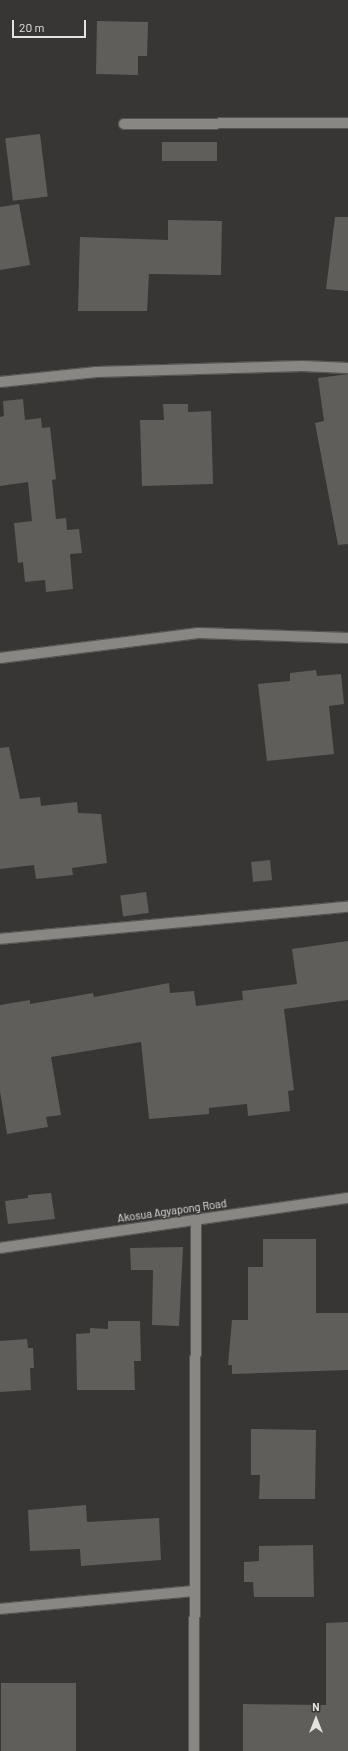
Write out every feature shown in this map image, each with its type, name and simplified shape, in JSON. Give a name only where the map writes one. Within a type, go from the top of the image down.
[{"type":"street","points":[[124,124],[348,123]]},
{"type":"street","points":[[0,382],[96,372],[302,366],[348,368]]},
{"type":"street","points":[[0,658],[198,633],[348,638]]},
{"type":"street","points":[[0,939],[348,907]]},
{"type":"street","name":"Akosua Agyapong Road","points":[[0,1248],[348,1198]]},
{"type":"street","points":[[194,1751],[196,1220]]},
{"type":"street","points":[[0,1609],[194,1591]]},
{"type":"building","points":[[97,21],[148,22],[147,56],[138,56],[138,75],[96,74]]},
{"type":"building","points":[[40,134],[48,197],[13,201],[5,138]]},
{"type":"building","points":[[162,142],[217,142],[217,161],[162,161]]},
{"type":"building","points":[[19,204],[30,265],[0,270],[0,207]]},
{"type":"building","points":[[335,217],[348,217],[348,291],[326,289]]},
{"type":"building","points":[[168,220],[222,221],[221,275],[149,274],[147,311],[78,311],[80,237],[168,240]]},
{"type":"building","points":[[348,374],[348,544],[338,545],[315,423],[324,421],[318,378]]},
{"type":"building","points":[[23,399],[25,420],[41,418],[42,428],[50,427],[56,479],[52,480],[56,519],[66,518],[67,530],[79,529],[82,553],[70,554],[73,589],[46,592],[45,580],[25,582],[23,562],[18,563],[14,523],[32,521],[28,482],[0,486],[0,417],[4,416],[3,401]]},
{"type":"building","points":[[163,404],[188,404],[188,412],[211,411],[213,484],[142,486],[140,420],[164,420]]},
{"type":"building","points":[[316,670],[317,676],[341,674],[344,704],[329,706],[334,754],[267,761],[258,684],[290,681],[290,673]]},
{"type":"building","points":[[9,747],[20,799],[40,797],[41,806],[77,802],[78,813],[101,814],[107,863],[72,868],[73,875],[36,879],[34,865],[0,869],[0,748]]},
{"type":"building","points":[[270,860],[272,880],[253,882],[251,862]]},
{"type":"building","points":[[146,892],[149,913],[123,916],[120,896]]},
{"type":"building","points":[[348,941],[348,1000],[284,1009],[294,1090],[288,1091],[290,1111],[248,1116],[247,1104],[209,1108],[209,1114],[149,1119],[141,1042],[51,1057],[61,1115],[46,1117],[48,1127],[7,1134],[0,1091],[0,1005],[30,1000],[30,1004],[93,993],[94,997],[169,983],[170,993],[194,991],[196,1006],[243,1000],[242,991],[297,984],[292,949]]},
{"type":"building","points":[[51,1193],[55,1219],[8,1224],[5,1201],[28,1198],[28,1195]]},
{"type":"building","points":[[263,1239],[316,1239],[316,1313],[348,1313],[348,1370],[232,1374],[232,1365],[228,1365],[232,1320],[248,1320],[248,1267],[263,1267]]},
{"type":"building","points":[[183,1247],[179,1326],[152,1325],[153,1270],[131,1270],[130,1248]]},
{"type":"building","points":[[108,1321],[140,1321],[141,1361],[134,1361],[135,1390],[77,1390],[76,1334],[90,1333],[90,1328],[108,1329]]},
{"type":"building","points":[[27,1339],[28,1348],[33,1348],[34,1368],[30,1368],[31,1390],[0,1392],[0,1341]]},
{"type":"building","points":[[251,1429],[316,1430],[315,1499],[259,1499],[260,1475],[251,1475]]},
{"type":"building","points":[[86,1505],[87,1522],[159,1518],[161,1560],[81,1566],[80,1549],[30,1551],[28,1510]]},
{"type":"building","points":[[313,1545],[314,1597],[254,1597],[253,1582],[244,1582],[244,1562],[259,1561],[259,1546]]},
{"type":"building","points":[[348,1622],[348,1751],[243,1751],[243,1704],[326,1705],[326,1623]]},
{"type":"building","points":[[1,1683],[76,1683],[76,1751],[1,1751]]}]
